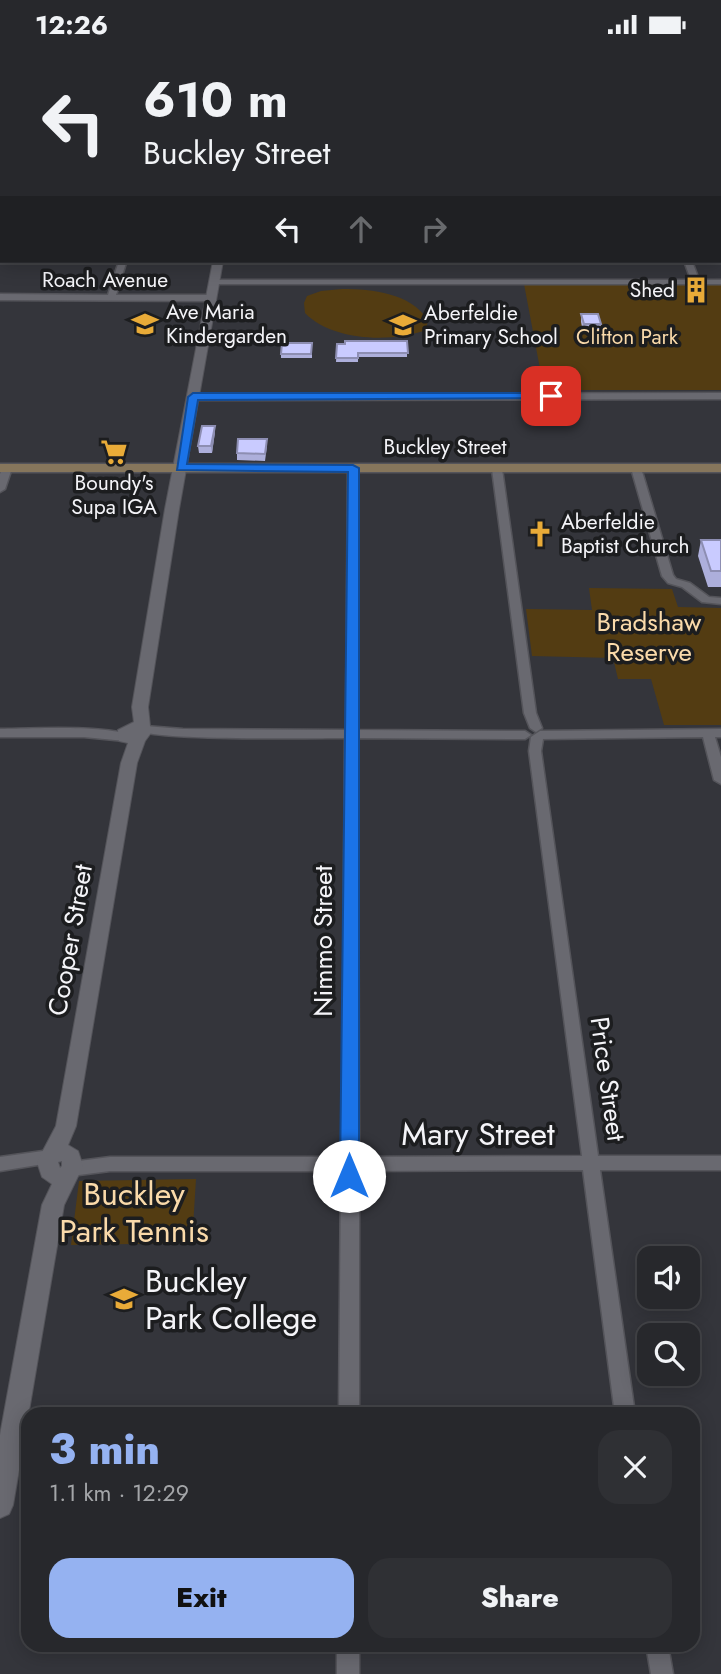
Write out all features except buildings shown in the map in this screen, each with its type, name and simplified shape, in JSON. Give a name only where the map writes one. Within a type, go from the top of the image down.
[{"type":"main road","name":"Buckley Street","points":[[4,468],[721,468]]},
{"type":"street","points":[[111,297],[122,263]]},
{"type":"street","name":"Cooper Street","points":[[0,1505],[218,263]]},
{"type":"street","points":[[689,263],[696,282]]},
{"type":"street","points":[[214,282],[721,282]]},
{"type":"street","name":"Roach Avenue","points":[[0,297],[211,298]]},
{"type":"street","points":[[204,336],[264,336]]},
{"type":"street","points":[[193,397],[721,396]]},
{"type":"street","points":[[0,489],[4,468]]},
{"type":"street","name":"Nimmo Street","points":[[349,1407],[353,468]]},
{"type":"street","points":[[636,468],[668,576],[706,600],[721,601]]},
{"type":"street","name":"Price Street","points":[[497,469],[624,1407]]},
{"type":"street","points":[[0,733],[714,733],[721,780]]},
{"type":"street","name":"Mary Street","points":[[5,1164],[721,1163]]},
{"type":"street","points":[[348,1652],[348,1674]]},
{"type":"street","points":[[658,1652],[662,1674]]},
{"type":"green space","name":"Clifton Park","points":[[524,284],[721,284],[721,390],[544,390]]},
{"type":"green space","points":[[366,290],[401,298],[428,320],[426,330],[396,337],[362,337],[330,329],[305,313],[304,303],[307,296],[321,291]]},
{"type":"green space","name":"Bradshaw Reserve","points":[[589,588],[672,589],[678,607],[721,608],[721,725],[664,725],[651,679],[618,679],[613,658],[532,656],[526,609],[592,610]]},
{"type":"green space","name":"Buckley Park Tennis","points":[[196,1179],[192,1243],[71,1245],[79,1181]]},
{"type":"place","name":"Shed","points":[[696,290]]},
{"type":"place","name":"Ave Maria Kindergarden","points":[[145,324]]},
{"type":"place","name":"Aberfeldie Primary School","points":[[403,325]]},
{"type":"place","name":"Boundy's Supa IGA","points":[[114,452]]},
{"type":"place","name":"Aberfeldie Baptist Church","points":[[540,534]]},
{"type":"place","name":"Buckley Park College","points":[[124,1299]]},
{"type":"route","points":[[349,1176],[353,468],[181,468],[193,397],[551,396]]}]
